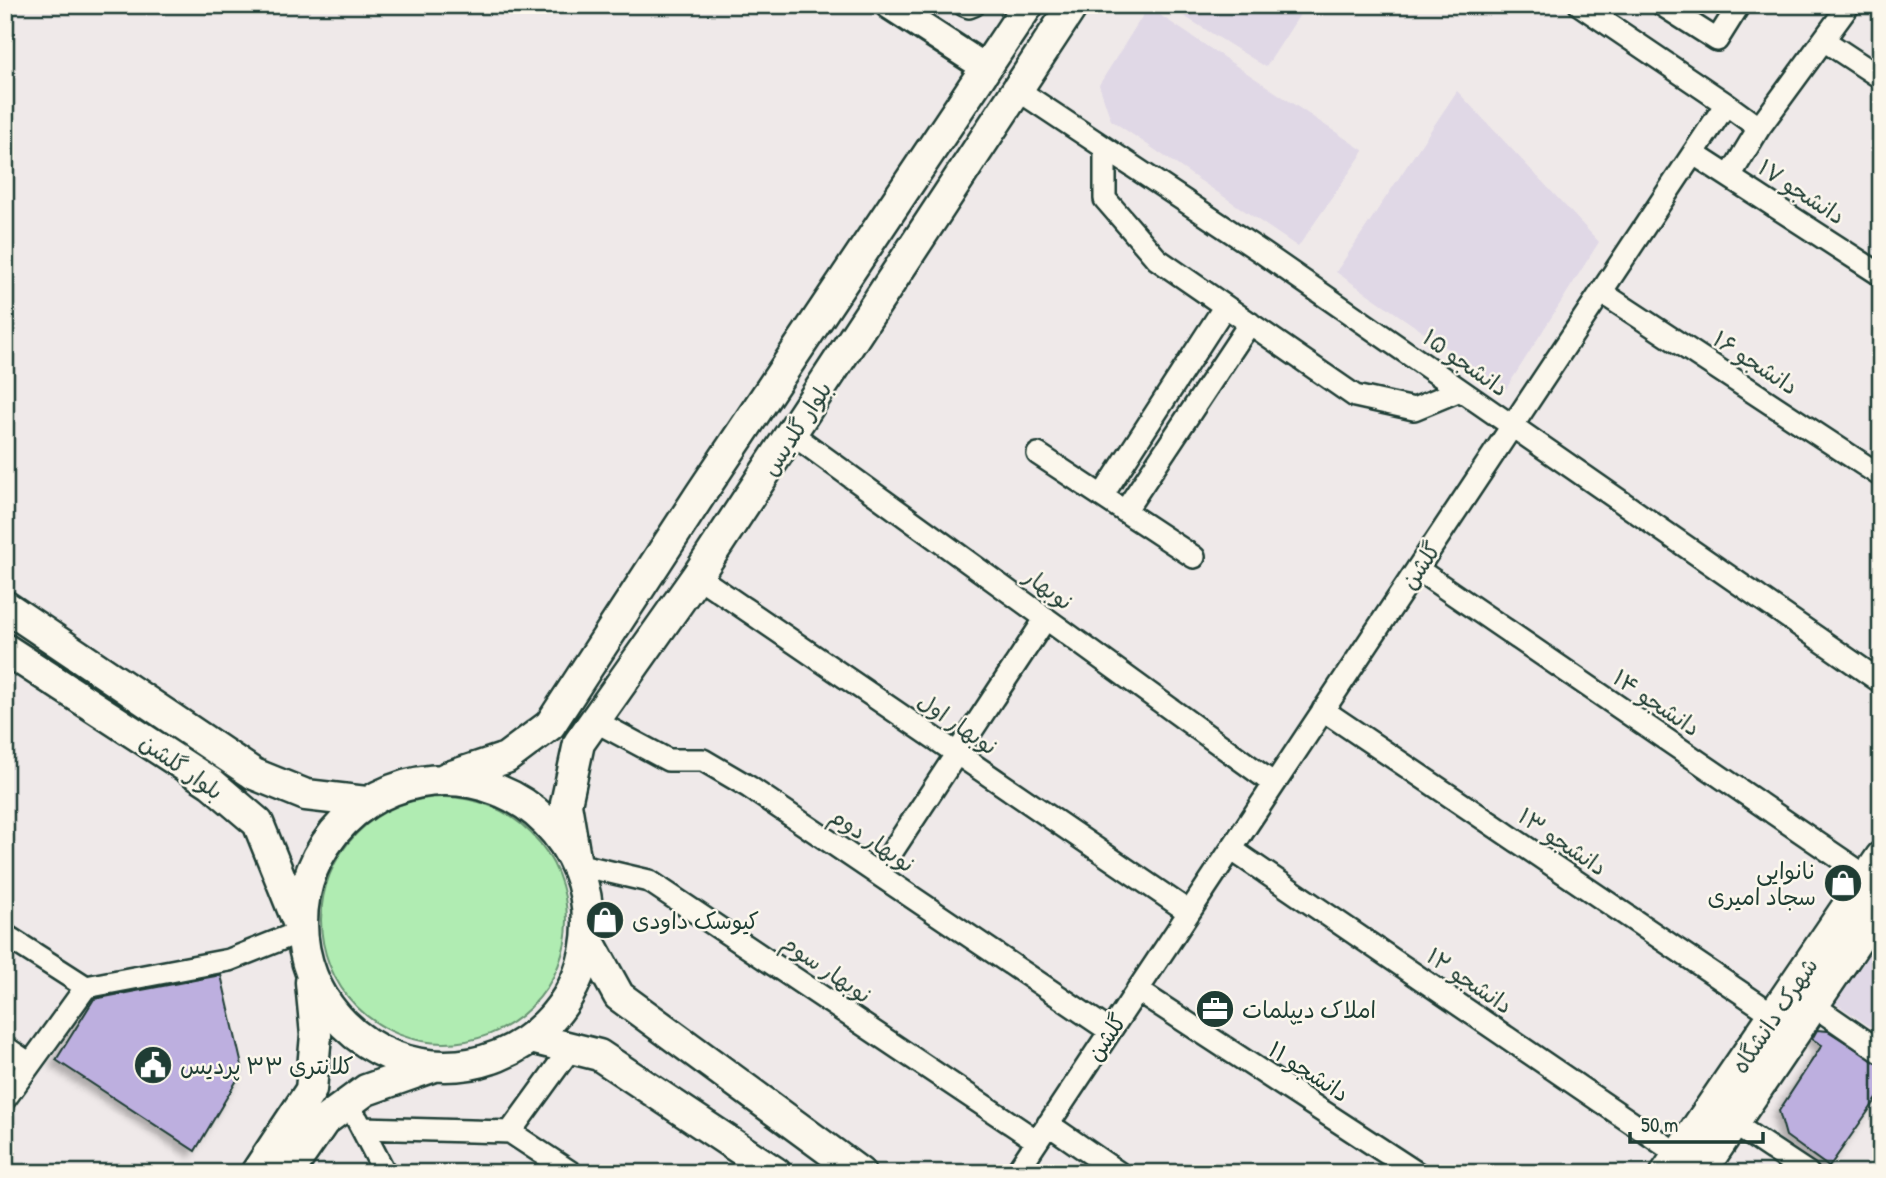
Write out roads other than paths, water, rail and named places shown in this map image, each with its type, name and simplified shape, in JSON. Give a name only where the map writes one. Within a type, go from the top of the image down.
[{"type":"main road","name":"بلوار گلدیس","points":[[446,779],[506,758],[550,725],[1028,5]]},
{"type":"main road","name":"بلوار گلدیس","points":[[576,864],[566,804],[579,743],[697,576],[1073,5]]},
{"type":"main road","points":[[986,68],[1018,90]]},
{"type":"main road","points":[[776,381],[810,406]]},
{"type":"main road","name":"بلوار گلشن","points":[[5,606],[254,774],[306,795],[366,802]]},
{"type":"main road","name":"بلوار گلشن","points":[[5,649],[211,783],[258,823],[302,931]]},
{"type":"main road","points":[[256,1173],[311,1090],[316,1035],[310,972],[302,931],[304,894],[316,858],[337,827],[366,802],[404,785],[446,779],[486,785],[523,802],[554,829],[576,864],[587,901],[588,940],[579,977],[559,1011],[531,1038],[502,1055],[469,1065],[434,1066],[395,1057],[358,1037],[330,1008],[310,972]]},
{"type":"main road","name":"شهرک دانشگاه","points":[[1722,1116],[1774,1015],[1874,867]]},
{"type":"main road","name":"شهرک دانشگاه","points":[[1682,1167],[1813,1005],[1881,905]]},
{"type":"main road","points":[[588,940],[619,996],[860,1173]]},
{"type":"main road","points":[[531,1038],[599,1055],[776,1173]]},
{"type":"main road","points":[[288,1173],[324,1121],[355,1116],[366,1090],[434,1066]]},
{"type":"street","points":[[889,5],[986,68]]},
{"type":"street","points":[[964,5],[974,5]]},
{"type":"street","points":[[1580,5],[1759,128]]},
{"type":"street","points":[[1662,5],[1717,40],[1739,5]]},
{"type":"street","points":[[1730,176],[1759,128],[1849,5]]},
{"type":"street","points":[[1825,41],[1881,78]]},
{"type":"street","name":"دانشجو ۱۵","points":[[1018,90],[1263,253],[1881,682]]},
{"type":"street","name":"گلشن","points":[[1016,1173],[1726,104]]},
{"type":"street","points":[[1105,148],[1105,199],[1157,259],[1355,396],[1414,409],[1460,390]]},
{"type":"street","name":"دانشجو ۱۷","points":[[1694,153],[1881,275]]},
{"type":"street","name":"دانشجو ۱۶","points":[[1601,292],[1881,476]]},
{"type":"street","points":[[1102,496],[1225,306]]},
{"type":"street","points":[[1125,512],[1250,323]]},
{"type":"street","name":"نوبهار","points":[[792,434],[1274,785]]},
{"type":"street","points":[[1038,454],[1194,557]]},
{"type":"street","name":"دانشجو ۱۴","points":[[1417,569],[1874,867]]},
{"type":"street","name":"نوبهار اول","points":[[697,576],[1189,912]]},
{"type":"street","points":[[878,873],[1046,618]]},
{"type":"street","name":"دانشجو ۱۳","points":[[1323,710],[1774,1015]]},
{"type":"street","name":"نوبهار دوم","points":[[595,721],[668,760],[703,760],[749,787],[1110,1031]]},
{"type":"street","name":"دانشجو ۱۲","points":[[1231,849],[1682,1167]]},
{"type":"street","name":"نوبهار سوم","points":[[576,864],[649,881],[1043,1132],[1119,1173]]},
{"type":"street","points":[[5,1099],[86,988],[229,960],[302,931]]},
{"type":"street","points":[[5,935],[86,988]]},
{"type":"street","name":"دانشجو ۱۱","points":[[1137,990],[1417,1173]]},
{"type":"street","points":[[1813,1005],[1881,1052]]},
{"type":"street","points":[[5,1047],[30,1064]]},
{"type":"street","points":[[510,1132],[571,1048]]},
{"type":"street","points":[[355,1116],[510,1132],[572,1173]]},
{"type":"street","points":[[355,1116],[385,1173]]},
{"type":"street","points":[[1722,1116],[1808,1173]]},
{"type":"place","name":"نانوایی سجاد امیری","points":[[1843,883]]},
{"type":"place","name":"کیوسک داودی","points":[[605,920]]},
{"type":"place","name":"املاک دیپلمات","points":[[1215,1009]]},
{"type":"place","name":"کلانتری ۳۳ پردیس","points":[[153,1065]]}]
